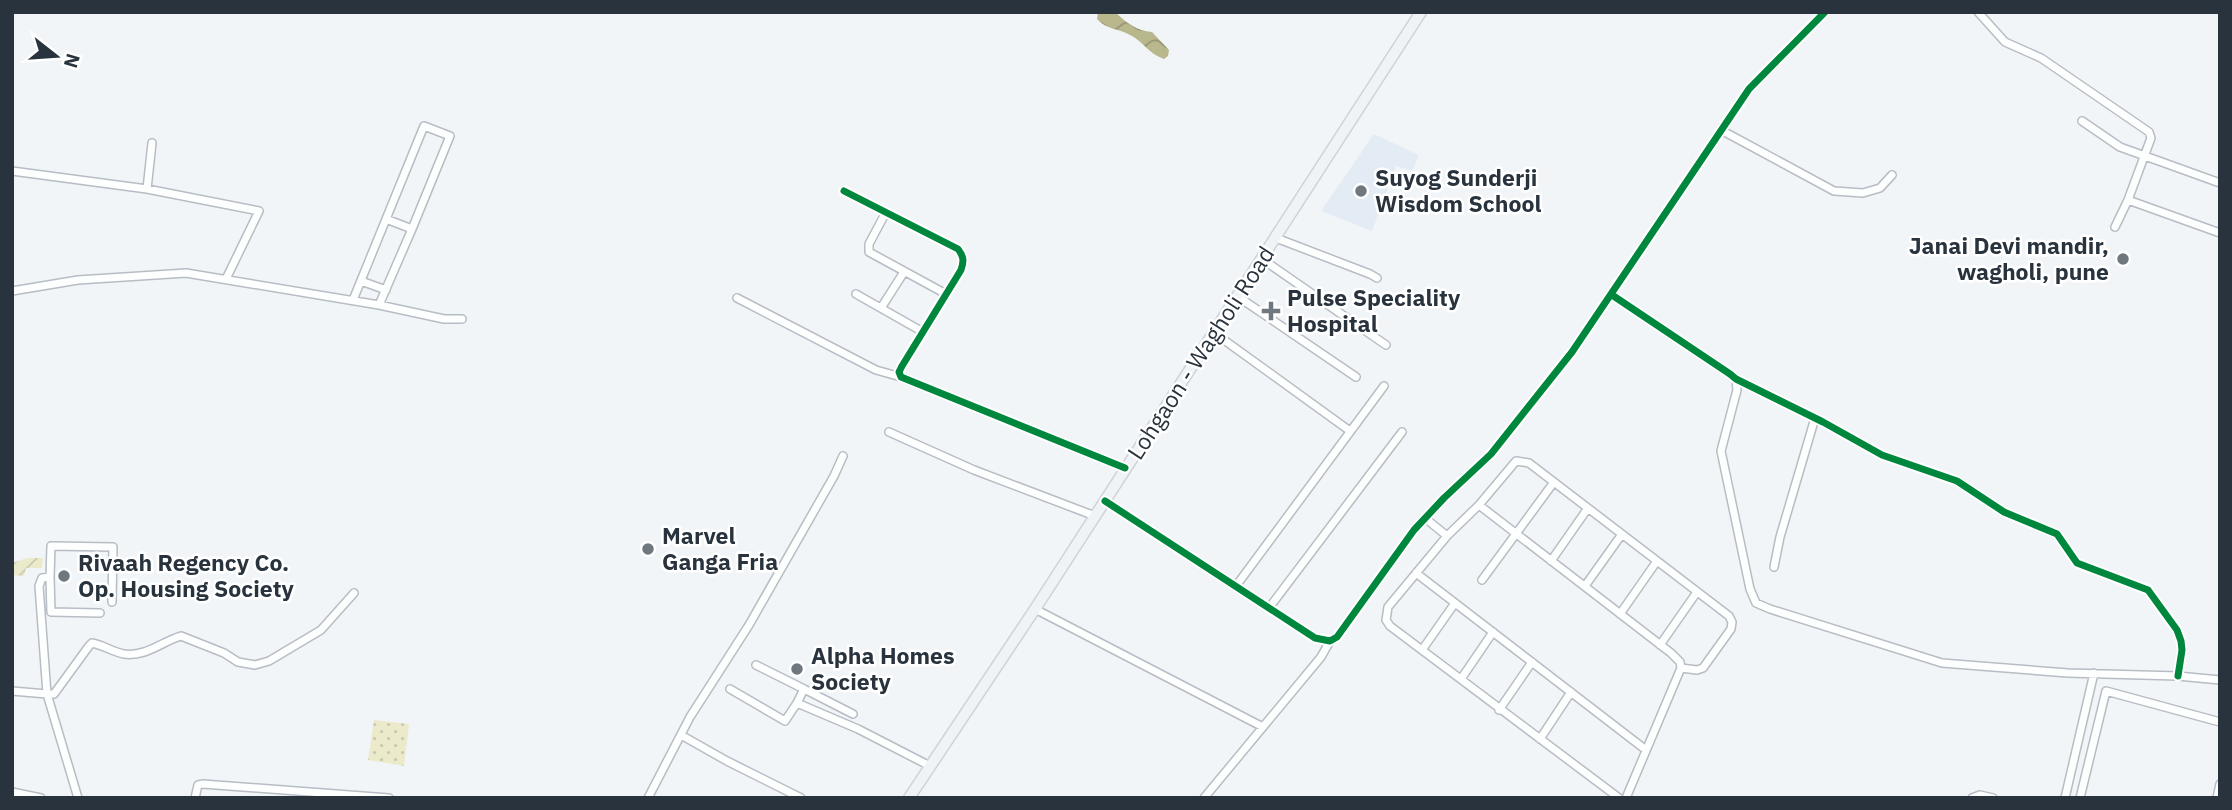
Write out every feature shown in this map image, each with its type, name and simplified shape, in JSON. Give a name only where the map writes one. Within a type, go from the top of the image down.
[{"type":"main road","name":"Lohgaon - Wagholi Road","points":[[909,798],[1035,609],[1422,12]]},
{"type":"street","points":[[1204,798],[1261,726],[1321,657],[1330,641],[1337,637],[1425,518],[1491,454],[1520,419],[1612,295],[1635,256],[1749,89],[1825,12]]},
{"type":"street","points":[[1978,12],[2005,42],[2041,58],[2151,135],[2128,200],[2115,227]]},
{"type":"street","points":[[2082,121],[2114,143],[2220,183]]},
{"type":"street","points":[[353,300],[424,126],[450,136],[379,305]]},
{"type":"street","points":[[1721,130],[1834,191],[1863,193],[1880,188],[1892,175]]},
{"type":"street","points":[[147,189],[152,143]]},
{"type":"street","points":[[12,171],[147,189],[259,211],[226,279]]},
{"type":"street","points":[[844,191],[958,249],[963,255],[961,270],[902,366],[899,372],[901,377]]},
{"type":"street","points":[[2128,200],[2220,233]]},
{"type":"street","points":[[886,212],[868,248],[873,254],[946,294]]},
{"type":"street","points":[[386,219],[412,229]]},
{"type":"street","points":[[1276,238],[1377,278]]},
{"type":"street","points":[[1262,259],[1386,345]]},
{"type":"street","points":[[881,308],[904,272]]},
{"type":"street","points":[[12,291],[78,280],[186,273],[353,300],[444,319],[462,319]]},
{"type":"street","points":[[361,281],[386,290]]},
{"type":"street","points":[[856,294],[923,332]]},
{"type":"street","points":[[1612,295],[1736,379],[1882,455],[1956,481],[2004,512],[2057,534],[2077,563],[2148,590],[2177,630],[2181,641],[2178,676]]},
{"type":"street","points":[[1237,296],[1356,377]]},
{"type":"street","points":[[737,298],[876,370],[901,377],[1125,468]]},
{"type":"street","points":[[1213,332],[1350,431]]},
{"type":"street","points":[[1736,379],[1737,390],[1721,451],[1750,589],[1756,603],[1942,663],[2068,673],[2220,680]]},
{"type":"street","points":[[1236,586],[1384,386]]},
{"type":"street","points":[[1774,567],[1783,525],[1815,418]]},
{"type":"street","points":[[888,432],[974,470],[1095,516]]},
{"type":"street","points":[[1269,608],[1402,432]]},
{"type":"street","points":[[648,798],[718,670],[748,625],[843,456]]},
{"type":"street","points":[[1619,798],[1390,626],[1386,620],[1388,607],[1447,536],[1479,505],[1516,461],[1529,463],[1729,616],[1731,629],[1703,668],[1681,668]]},
{"type":"street","points":[[1482,580],[1555,482]]},
{"type":"street","points":[[1105,501],[1315,638],[1330,641]]},
{"type":"street","points":[[1479,505],[1680,662],[1681,668],[1626,798]]},
{"type":"street","points":[[1551,561],[1588,508]]},
{"type":"street","points":[[1425,518],[1447,536]]},
{"type":"street","points":[[1585,586],[1622,534]]},
{"type":"street","points":[[100,613],[51,611],[51,546],[113,547],[112,602]]},
{"type":"street","points":[[1620,614],[1657,561]]},
{"type":"street","points":[[1416,573],[1646,750]]},
{"type":"street","points":[[50,577],[42,579],[39,586],[47,694],[78,798]]},
{"type":"street","points":[[1660,645],[1697,592]]},
{"type":"street","points":[[12,691],[54,694],[92,643],[120,654],[136,655],[181,636],[224,653],[238,662],[255,665],[269,661],[321,630],[354,593]]},
{"type":"street","points":[[1422,650],[1455,603]]},
{"type":"street","points":[[1035,609],[1261,726]]},
{"type":"street","points":[[1461,679],[1493,632]]},
{"type":"street","points":[[1499,710],[1532,662]]},
{"type":"street","points":[[756,665],[853,714]]},
{"type":"street","points":[[2094,673],[2066,795],[2079,798],[2106,691],[2220,722]]},
{"type":"street","points":[[730,689],[786,721],[804,689]]},
{"type":"street","points":[[1540,739],[1571,692]]},
{"type":"street","points":[[797,703],[858,729],[930,766]]},
{"type":"street","points":[[681,735],[801,798]]},
{"type":"street","points":[[195,798],[198,785],[204,784],[390,798]]},
{"type":"street","points":[[2217,798],[2220,784]]},
{"type":"street","points":[[281,798],[283,789]]},
{"type":"street","points":[[12,792],[41,798]]},
{"type":"street","points":[[1972,798],[1980,794],[1993,798]]},
{"type":"shaded area","name":"Suyog Sunderji Wisdom School","points":[[1374,134],[1419,155],[1412,171],[1396,166],[1372,231],[1321,211]]},
{"type":"green space","points":[[27,558],[43,558],[42,568],[26,568],[24,576],[12,575],[12,563]]},
{"type":"green space","points":[[374,720],[409,724],[404,766],[368,760]]},
{"type":"water","points":[[1098,12],[1115,12],[1132,26],[1152,32],[1169,50],[1168,56],[1164,59],[1159,57],[1132,36],[1104,25],[1097,19]]},
{"type":"cycle path","points":[[1105,501],[1315,638],[1330,641],[1337,637],[1414,530],[1491,454],[1572,352],[1749,89],[1825,12]]},
{"type":"cycle path","points":[[844,191],[958,249],[962,257],[961,270],[902,366],[899,372],[901,377],[1125,468]]},
{"type":"cycle path","points":[[1612,295],[1736,379],[1882,455],[1957,481],[2004,512],[2057,534],[2077,563],[2148,590],[2177,630],[2181,641],[2178,676]]},
{"type":"place","name":"Suyog Sunderji Wisdom School","points":[[1361,191]]},
{"type":"place","name":"Janai Devi mandir, wagholi, pune","points":[[2123,259]]},
{"type":"place","name":"Pulse Speciality Hospital","points":[[1271,311]]},
{"type":"place","name":"Marvel Ganga Fria","points":[[648,549]]},
{"type":"place","name":"Rivaah Regency Co. Op. Housing Society","points":[[64,576]]},
{"type":"place","name":"Alpha Homes Society","points":[[797,669]]}]
